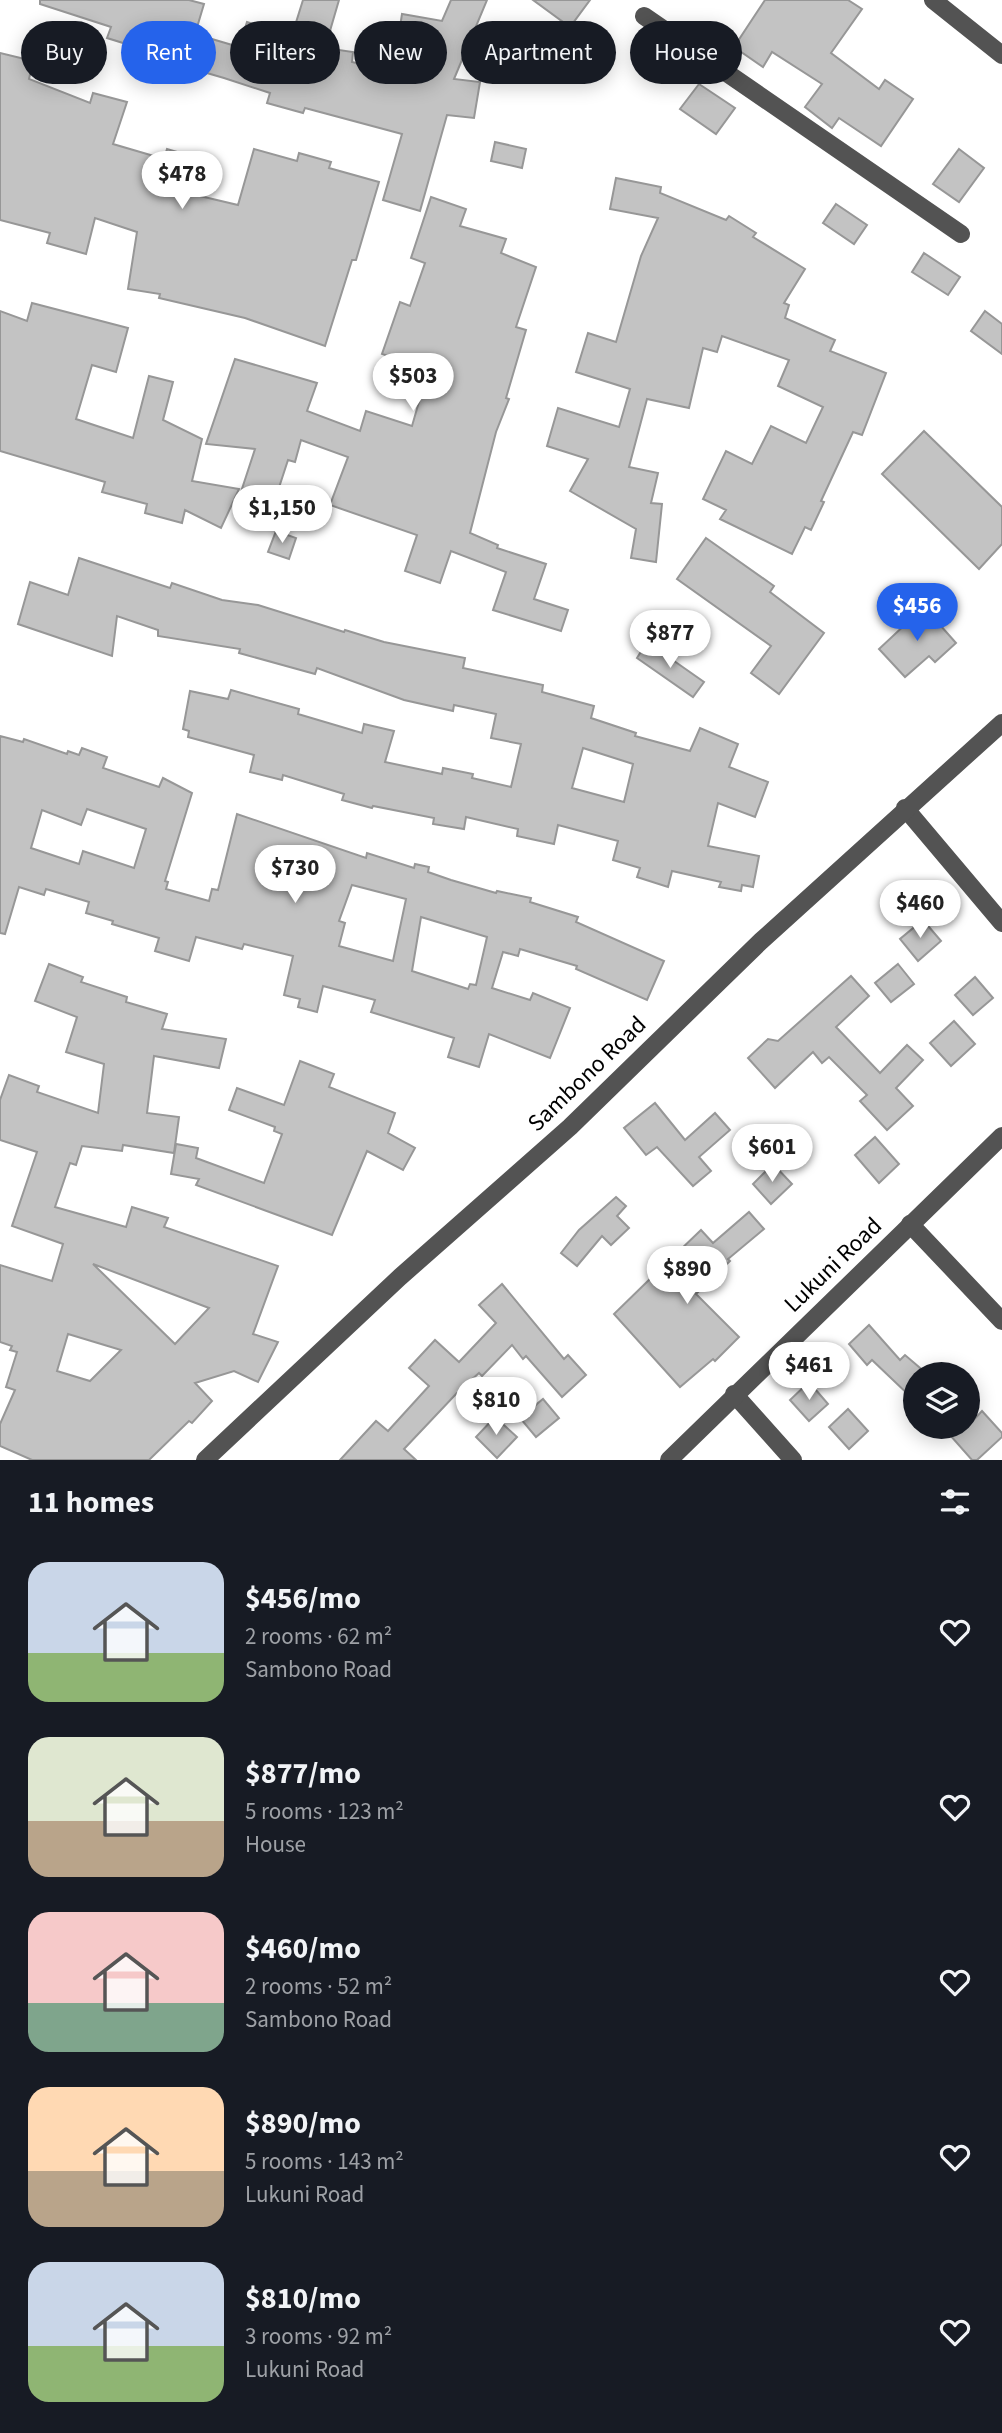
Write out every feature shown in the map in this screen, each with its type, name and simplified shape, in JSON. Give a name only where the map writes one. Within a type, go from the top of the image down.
[{"type":"street","points":[[933,0],[1002,55]]},
{"type":"street","points":[[644,16],[961,234]]},
{"type":"street","name":"Sambono Road","points":[[205,1460],[400,1277],[570,1127],[761,941],[1002,723]]},
{"type":"street","points":[[905,808],[1002,923]]},
{"type":"street","name":"Lukuni Road","points":[[669,1460],[1002,1136]]},
{"type":"street","points":[[910,1224],[1002,1321]]},
{"type":"street","points":[[734,1394],[793,1460]]},
{"type":"building","points":[[40,0],[189,0],[204,4],[199,21],[121,21],[121,42],[107,38],[111,27],[107,26],[107,21],[92,21],[40,4]]},
{"type":"building","points":[[303,0],[339,0],[333,21],[296,21]]},
{"type":"building","points":[[451,0],[487,0],[478,21],[461,21],[461,62],[454,79],[461,80],[461,84],[480,84],[474,118],[447,115],[420,211],[383,200],[402,134],[305,108],[303,113],[267,103],[270,93],[241,84],[340,84],[340,50],[353,52],[354,84],[447,84],[447,21],[442,21]]},
{"type":"building","points":[[533,0],[590,0],[574,21],[562,21]]},
{"type":"building","points":[[765,0],[848,0],[862,9],[831,53],[879,89],[885,80],[913,99],[881,146],[839,118],[832,128],[805,107],[822,84],[772,52],[763,67],[742,53],[742,35]]},
{"type":"building","points":[[402,14],[442,21],[401,21]]},
{"type":"building","points":[[216,40],[230,44],[230,80],[216,76]]},
{"type":"building","points":[[0,53],[21,58],[21,84],[42,84],[90,103],[93,93],[127,102],[113,144],[164,159],[167,149],[194,157],[183,192],[238,205],[254,149],[297,161],[299,153],[331,162],[329,168],[379,182],[356,260],[352,260],[325,346],[245,318],[159,298],[160,294],[128,289],[137,232],[95,218],[86,254],[47,243],[50,233],[0,220]]},
{"type":"building","points":[[699,84],[735,108],[716,134],[680,109]]},
{"type":"building","points":[[495,142],[526,149],[522,168],[491,161]]},
{"type":"building","points":[[959,149],[984,168],[959,202],[933,184]]},
{"type":"building","points":[[616,178],[661,187],[660,193],[726,220],[729,216],[756,233],[753,237],[805,269],[784,303],[789,305],[785,318],[835,340],[830,351],[886,373],[862,435],[853,432],[821,501],[824,502],[811,530],[805,527],[792,554],[720,519],[726,510],[703,499],[726,451],[752,464],[771,426],[806,443],[823,407],[778,386],[789,360],[722,336],[717,352],[703,348],[689,408],[647,399],[629,467],[658,473],[651,503],[662,504],[656,562],[631,558],[636,529],[570,491],[588,459],[547,446],[558,408],[619,427],[630,389],[576,372],[588,333],[616,342],[641,256],[658,218],[610,209]]},
{"type":"building","points":[[431,197],[466,209],[460,226],[506,239],[501,253],[536,267],[516,327],[526,330],[506,398],[509,399],[496,432],[470,533],[498,545],[497,548],[546,564],[534,599],[568,610],[561,631],[493,610],[506,572],[451,551],[440,583],[405,571],[417,535],[330,505],[348,457],[301,440],[295,462],[288,460],[270,515],[237,504],[255,449],[206,444],[235,359],[317,383],[307,411],[360,431],[366,411],[412,426],[425,381],[419,380],[423,368],[382,354],[400,302],[410,306],[425,263],[411,258]]},
{"type":"building","points":[[836,204],[867,225],[854,244],[823,223]]},
{"type":"building","points":[[924,253],[960,277],[948,295],[912,272]]},
{"type":"building","points":[[32,303],[128,328],[116,372],[92,365],[76,419],[133,438],[149,376],[173,382],[163,420],[202,439],[192,481],[239,489],[221,528],[185,510],[182,523],[145,513],[147,504],[102,492],[105,482],[0,451],[0,311],[27,321]]},
{"type":"building","points":[[985,311],[1002,324],[1002,354],[971,331]]},
{"type":"building","points":[[924,431],[1002,507],[1002,544],[979,569],[882,474]]},
{"type":"building","points":[[276,531],[296,538],[289,559],[268,552]]},
{"type":"building","points":[[706,538],[774,586],[770,592],[824,633],[779,694],[751,673],[771,646],[677,579]]},
{"type":"building","points":[[79,558],[170,588],[172,583],[222,600],[258,605],[344,632],[345,630],[384,642],[465,658],[463,668],[543,685],[542,692],[594,706],[591,718],[636,733],[635,736],[690,751],[700,728],[738,744],[729,767],[768,782],[755,817],[718,803],[708,846],[759,856],[753,887],[742,885],[741,891],[719,887],[721,882],[672,871],[668,887],[637,877],[640,868],[613,860],[618,841],[558,825],[554,844],[517,836],[518,829],[466,817],[464,829],[433,824],[434,818],[342,800],[344,794],[283,775],[282,780],[250,772],[254,755],[188,737],[189,731],[183,729],[190,691],[228,699],[231,690],[299,709],[298,714],[362,733],[364,724],[394,731],[385,762],[442,774],[443,768],[473,774],[472,778],[511,787],[521,744],[491,738],[496,714],[454,705],[453,711],[404,700],[317,668],[315,674],[239,653],[240,649],[158,636],[158,630],[117,616],[112,656],[18,624],[30,582],[68,595]],"holes":[[[583,748],[633,764],[624,802],[572,788]]]},
{"type":"building","points":[[924,607],[956,643],[935,662],[929,656],[905,677],[879,649]]},
{"type":"building","points":[[647,642],[704,682],[693,697],[637,658]]},
{"type":"building","points":[[0,736],[23,742],[24,739],[67,754],[68,751],[79,755],[82,748],[107,757],[103,768],[159,787],[163,778],[192,793],[165,881],[168,882],[166,889],[209,901],[212,889],[218,890],[237,814],[366,858],[367,853],[414,868],[415,864],[429,867],[428,872],[451,880],[496,893],[497,891],[531,898],[530,902],[578,917],[576,922],[664,961],[647,1000],[576,969],[577,966],[520,949],[518,956],[503,952],[492,988],[530,1000],[533,993],[570,1008],[550,1058],[489,1034],[479,1067],[448,1057],[454,1038],[371,1012],[375,1000],[323,986],[317,1012],[298,1007],[300,999],[284,995],[293,956],[244,944],[242,949],[196,937],[189,961],[155,951],[159,938],[86,913],[89,902],[46,889],[44,895],[19,887],[5,934],[0,933]],"holes":[[[87,809],[146,829],[134,868],[83,851],[79,864],[31,848],[42,810],[81,825]],[[352,885],[406,899],[393,961],[339,946],[345,923],[339,921]],[[421,917],[487,937],[476,985],[470,984],[468,989],[412,971]]]},
{"type":"building","points":[[923,920],[941,941],[918,961],[900,939]]},
{"type":"building","points":[[49,964],[83,977],[81,982],[127,997],[126,1002],[167,1014],[162,1029],[226,1039],[219,1068],[154,1056],[147,1113],[179,1117],[174,1153],[123,1145],[122,1151],[82,1146],[76,1165],[70,1163],[55,1207],[126,1227],[132,1207],[168,1218],[164,1227],[278,1266],[253,1334],[278,1342],[258,1382],[234,1371],[195,1383],[212,1401],[192,1423],[189,1421],[149,1460],[32,1460],[0,1446],[0,1424],[15,1390],[6,1387],[17,1352],[10,1350],[12,1346],[0,1342],[0,1265],[52,1281],[63,1244],[12,1226],[37,1152],[0,1140],[0,1100],[9,1075],[39,1086],[37,1092],[98,1113],[104,1064],[66,1052],[77,1017],[35,1001]],"holes":[[[93,1264],[209,1308],[175,1344]],[[68,1334],[121,1350],[90,1381],[57,1371]]]},
{"type":"building","points":[[898,964],[914,984],[891,1002],[875,983]]},
{"type":"building","points":[[851,976],[869,996],[836,1027],[880,1073],[907,1045],[923,1060],[896,1088],[913,1106],[887,1130],[860,1101],[867,1095],[829,1057],[822,1063],[813,1052],[775,1088],[748,1058],[768,1039],[778,1041]]},
{"type":"building","points":[[975,977],[993,998],[973,1015],[955,995]]},
{"type":"building","points":[[954,1021],[975,1044],[951,1066],[930,1043]]},
{"type":"building","points":[[300,1061],[334,1074],[329,1087],[395,1113],[388,1133],[415,1148],[403,1170],[367,1151],[332,1235],[196,1185],[199,1179],[171,1174],[176,1144],[198,1148],[196,1158],[264,1183],[282,1134],[274,1131],[275,1127],[229,1110],[237,1088],[284,1105]]},
{"type":"building","points":[[655,1103],[685,1140],[715,1113],[730,1130],[699,1157],[711,1171],[693,1186],[657,1147],[646,1155],[624,1128]]},
{"type":"building","points":[[875,1137],[899,1164],[879,1183],[855,1155]]},
{"type":"building","points":[[773,1164],[792,1184],[771,1204],[753,1184]]},
{"type":"building","points":[[616,1197],[626,1206],[617,1216],[629,1228],[611,1245],[602,1236],[577,1266],[561,1253],[579,1230]]},
{"type":"building","points":[[749,1212],[764,1229],[728,1259],[730,1261],[696,1294],[739,1337],[715,1361],[713,1359],[680,1387],[614,1314],[651,1278],[659,1286],[686,1261],[678,1252],[701,1230],[713,1243]]},
{"type":"building","points":[[502,1284],[564,1359],[568,1355],[586,1375],[562,1397],[526,1356],[523,1359],[512,1345],[482,1376],[479,1373],[456,1394],[404,1449],[416,1460],[340,1460],[376,1421],[388,1431],[429,1386],[409,1368],[435,1340],[459,1362],[496,1323],[479,1305]]},
{"type":"building","points":[[869,1325],[900,1360],[905,1355],[913,1362],[903,1362],[903,1390],[872,1360],[867,1365],[849,1344]]},
{"type":"building","points":[[809,1382],[828,1404],[809,1421],[790,1400]]},
{"type":"building","points":[[543,1399],[559,1418],[536,1437],[520,1418]]},
{"type":"building","points":[[848,1409],[868,1431],[849,1449],[829,1427]]},
{"type":"building","points":[[982,1411],[1002,1433],[1002,1437],[977,1460],[972,1460],[953,1439],[980,1439]]},
{"type":"building","points":[[495,1417],[517,1437],[497,1458],[476,1437]]}]
